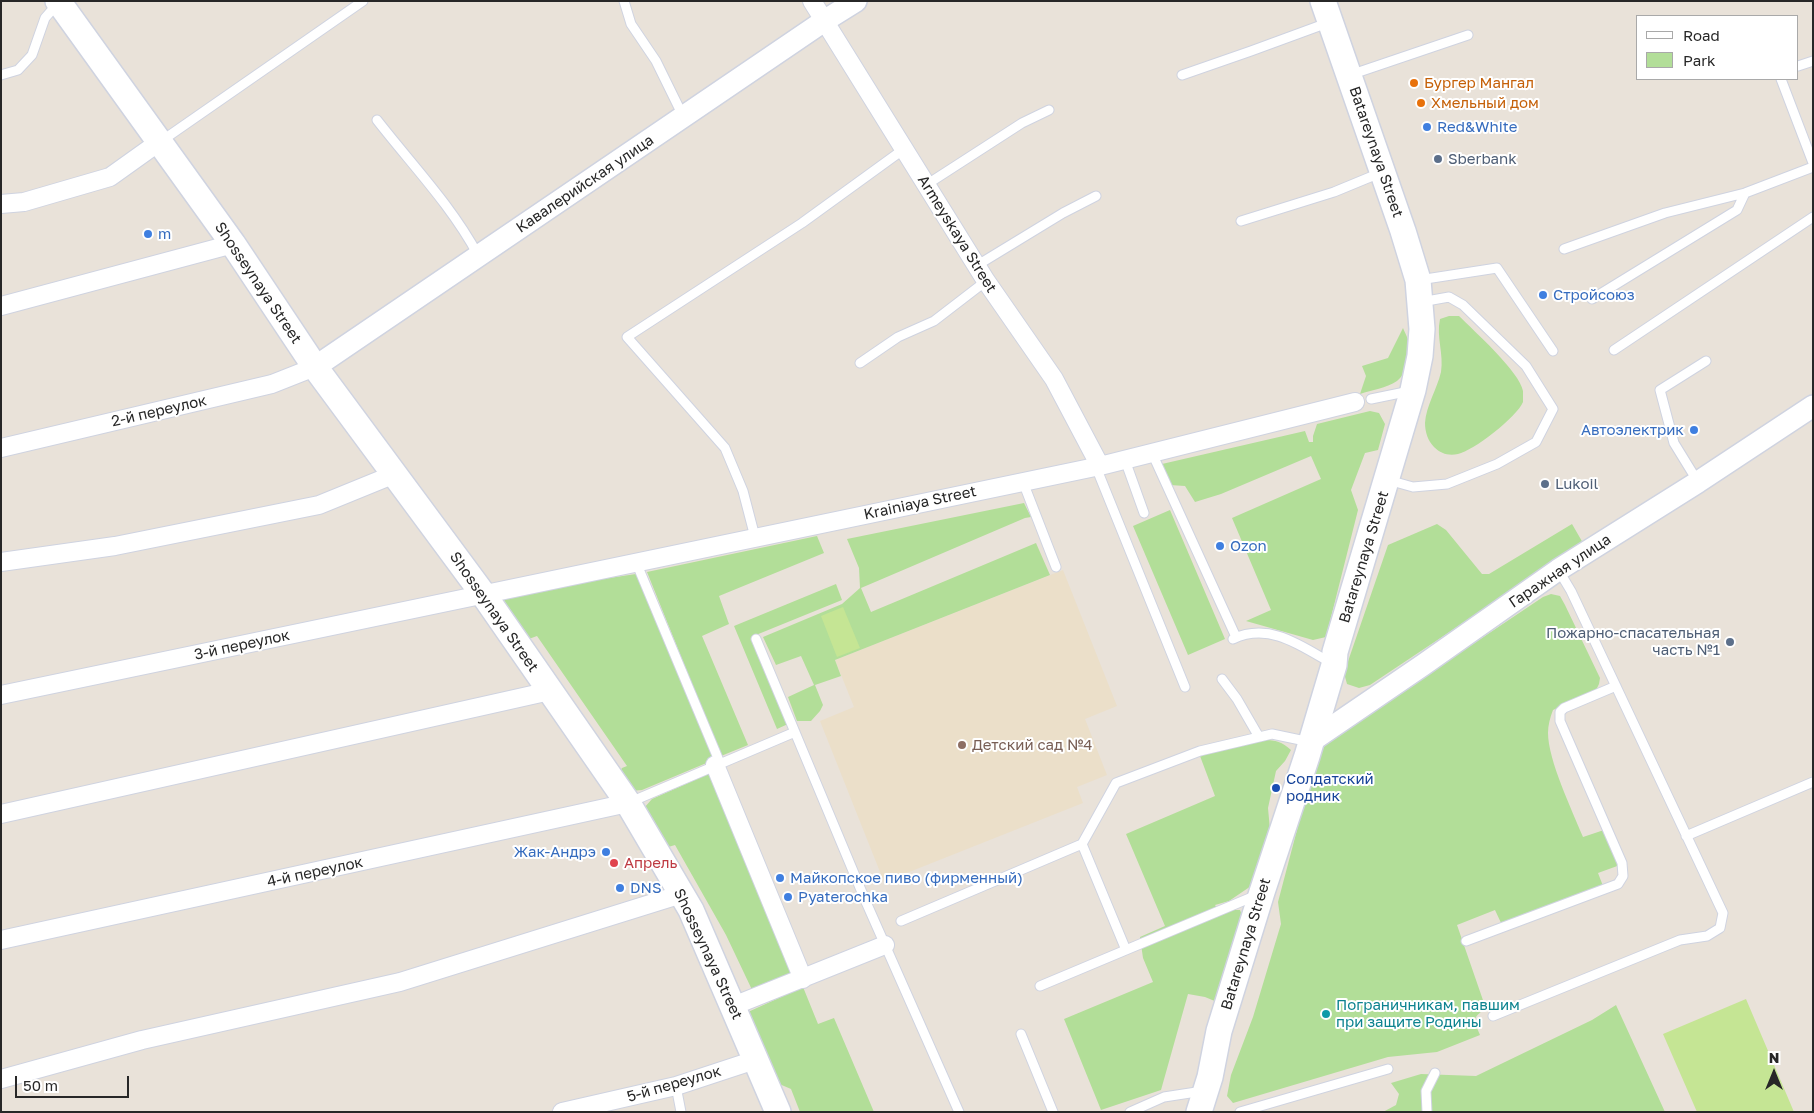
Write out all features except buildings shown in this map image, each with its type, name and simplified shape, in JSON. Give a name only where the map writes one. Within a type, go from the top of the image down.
[{"type":"main road","name":"Shosseynaya Street","points":[[58,2],[233,244],[315,367],[483,594],[628,803],[691,910],[778,1112]]},
{"type":"main road","name":"Batareynaya Street","points":[[1202,1101],[1220,1031],[1334,665],[1335,652],[1388,480],[1413,390],[1420,347],[1422,329],[1419,291],[1382,172],[1327,12]]},
{"type":"street","name":"Armeyskaya Street","points":[[812,1],[981,273],[1054,379],[1098,467]]},
{"type":"street","name":"Кавалерийская улица","points":[[315,367],[856,1]]},
{"type":"street","points":[[1,204],[24,202],[110,177],[159,142]]},
{"type":"street","points":[[1,306],[233,244]]},
{"type":"street","name":"2-й переулок","points":[[1,448],[272,384],[315,367]]},
{"type":"street","name":"Krainiaya Street","points":[[483,594],[1098,467],[1363,400]]},
{"type":"street","name":"Гаражная улица","points":[[1310,742],[1558,570],[1698,482],[1813,406]]},
{"type":"street","points":[[1,562],[115,546],[319,505],[395,474]]},
{"type":"street","name":"3-й переулок","points":[[1,695],[483,594]]},
{"type":"street","points":[[1,814],[550,691]]},
{"type":"street","points":[[717,764],[803,979]]},
{"type":"street","name":"4-й переулок","points":[[1,940],[628,803]]},
{"type":"street","points":[[1,1079],[142,1040],[400,982],[682,894]]},
{"type":"street","points":[[733,1006],[885,945]]},
{"type":"street","name":"5-й переулок","points":[[562,1112],[676,1086],[755,1060]]},
{"type":"lane","points":[[159,142],[363,1]]},
{"type":"lane","points":[[624,1],[631,24],[656,61],[684,117]]},
{"type":"lane","points":[[1,75],[18,70],[32,55],[45,18],[58,2]]},
{"type":"lane","points":[[1182,75],[1251,51],[1327,12]]},
{"type":"lane","points":[[1350,75],[1468,35]]},
{"type":"lane","points":[[1799,66],[1813,61]]},
{"type":"lane","points":[[1564,249],[1665,213],[1745,193],[1813,165],[1781,80]]},
{"type":"lane","points":[[926,185],[1022,123],[1049,110]]},
{"type":"lane","points":[[377,120],[446,204],[466,232],[479,256]]},
{"type":"lane","points":[[755,537],[743,491],[725,448],[627,337],[802,223],[904,149]]},
{"type":"lane","points":[[1241,221],[1334,192],[1382,172]]},
{"type":"lane","points":[[1592,300],[1737,210],[1745,193]]},
{"type":"lane","points":[[860,364],[898,337],[934,321],[981,273],[1063,213],[1096,196]]},
{"type":"lane","points":[[1614,350],[1813,217]]},
{"type":"lane","points":[[1419,291],[1497,268],[1553,351]]},
{"type":"lane","points":[[1388,480],[1413,487],[1447,484],[1497,464],[1536,442],[1553,408],[1526,366],[1463,304],[1449,297],[1419,291]]},
{"type":"lane","points":[[1698,482],[1674,443],[1660,390],[1706,361]]},
{"type":"lane","points":[[1363,400],[1413,390]]},
{"type":"lane","points":[[1152,453],[1235,638],[1245,633],[1268,633],[1293,641],[1334,665]]},
{"type":"lane","points":[[1125,460],[1144,513]]},
{"type":"lane","points":[[1098,467],[1185,687]]},
{"type":"lane","points":[[1023,482],[1056,567]]},
{"type":"lane","points":[[636,562],[717,764]]},
{"type":"lane","points":[[1493,1016],[1680,940],[1706,936],[1720,928],[1723,913],[1571,591],[1558,570]]},
{"type":"lane","points":[[756,640],[885,945],[959,1112]]},
{"type":"lane","points":[[1222,679],[1237,699],[1259,737]]},
{"type":"lane","points":[[1466,942],[1618,884],[1623,876],[1622,863],[1560,721],[1560,712],[1564,708],[1616,686]]},
{"type":"lane","points":[[628,803],[795,732]]},
{"type":"lane","points":[[902,921],[1082,844],[1116,783],[1200,751],[1272,734],[1310,742]]},
{"type":"lane","points":[[1686,836],[1813,782]]},
{"type":"lane","points":[[1082,844],[1126,950]]},
{"type":"lane","points":[[1040,986],[1262,892]]},
{"type":"lane","points":[[1021,1034],[1052,1112]]},
{"type":"lane","points":[[1240,1112],[1388,1069]]},
{"type":"lane","points":[[1427,1112],[1426,1091],[1435,1073]]},
{"type":"lane","points":[[676,1086],[680,1112]]},
{"type":"lane","points":[[1130,1112],[1164,1097],[1202,1101]]},
{"type":"shaded area","name":"Детский сад №4","points":[[1063,570],[1117,706],[1085,719],[1107,775],[1077,787],[1083,803],[884,882],[820,721],[854,707],[835,660]]},
{"type":"green space","points":[[1449,316],[1459,316],[1485,341],[1514,373],[1523,391],[1523,402],[1504,424],[1474,447],[1465,452],[1451,455],[1442,453],[1432,445],[1427,436],[1425,423],[1427,410],[1441,372],[1440,319]]},
{"type":"green space","points":[[1403,328],[1409,341],[1411,354],[1403,375],[1397,381],[1388,385],[1360,394],[1366,376],[1362,366],[1388,358]]},
{"type":"green space","points":[[1370,411],[1379,413],[1385,424],[1378,450],[1365,453],[1351,490],[1358,510],[1326,637],[1313,640],[1246,621],[1271,610],[1232,518],[1321,479],[1311,456],[1221,494],[1195,502],[1185,486],[1170,485],[1162,464],[1305,431],[1309,442],[1313,442],[1317,424]]},
{"type":"green space","points":[[1024,503],[1031,517],[861,588],[871,612],[1036,543],[1050,575],[835,660],[841,676],[815,685],[823,705],[820,711],[811,721],[797,721],[788,697],[814,685],[801,656],[776,665],[763,637],[842,604],[860,588],[859,568],[847,539]]},
{"type":"green space","points":[[1170,510],[1225,639],[1188,655],[1133,526]]},
{"type":"green space","points":[[1437,524],[1446,530],[1482,574],[1489,574],[1572,524],[1583,543],[1370,685],[1359,688],[1347,684],[1344,673],[1388,545]]},
{"type":"green space","points":[[817,536],[824,553],[719,596],[729,624],[702,636],[748,745],[721,756],[647,572]]},
{"type":"green space","points":[[636,574],[716,759],[642,790],[630,791],[619,773],[622,768],[627,766],[537,636],[526,640],[501,607],[506,598],[515,592]]},
{"type":"green space","points":[[836,584],[842,600],[751,637],[788,724],[777,729],[734,626]]},
{"type":"green space","points":[[1551,594],[1560,596],[1600,678],[1596,690],[1553,710],[1549,721],[1548,733],[1552,757],[1561,785],[1583,837],[1604,830],[1620,865],[1598,873],[1603,886],[1502,925],[1495,910],[1457,925],[1485,1006],[1474,1021],[1480,1035],[1437,1052],[1388,1057],[1233,1103],[1227,1096],[1231,1075],[1253,1017],[1281,924],[1278,902],[1317,754],[1327,742],[1543,597]]},
{"type":"green space","points":[[843,607],[860,648],[837,657],[821,616]]},
{"type":"green space","points":[[1264,740],[1279,742],[1291,750],[1285,761],[1276,771],[1268,808],[1270,830],[1254,884],[1229,901],[1215,905],[1221,915],[1232,910],[1240,910],[1242,915],[1217,1002],[1205,997],[1188,994],[1161,1090],[1101,1110],[1064,1019],[1153,982],[1143,958],[1140,937],[1165,926],[1126,834],[1215,796],[1200,756]]},
{"type":"green space","points":[[713,772],[797,977],[754,994],[726,935],[675,845],[665,848],[644,808],[652,799]]},
{"type":"green space","points":[[803,987],[818,1024],[834,1018],[874,1112],[800,1112],[791,1089],[770,1080],[748,1012]]},
{"type":"green space","points":[[1746,999],[1794,1112],[1697,1112],[1663,1034]]},
{"type":"green space","points":[[1616,1005],[1665,1112],[1383,1112],[1396,1105],[1399,1094],[1391,1083],[1421,1074],[1476,1076],[1592,1020]]},
{"type":"place","name":"Бургер Мангал","points":[[1414,83]]},
{"type":"place","name":"Хмельный дом","points":[[1421,103]]},
{"type":"place","name":"Red&White","points":[[1427,127]]},
{"type":"place","name":"Sberbank","points":[[1438,159]]},
{"type":"place","name":"m","points":[[148,234]]},
{"type":"place","name":"Стройсоюз","points":[[1543,295]]},
{"type":"place","name":"Автоэлектрик","points":[[1694,430]]},
{"type":"place","name":"Lukoil","points":[[1545,484]]},
{"type":"place","name":"Ozon","points":[[1220,546]]},
{"type":"place","name":"Пожарно-спасательная часть №1","points":[[1730,642]]},
{"type":"place","name":"Детский сад №4","points":[[962,745]]},
{"type":"place","name":"Солдатский родник","points":[[1276,788]]},
{"type":"place","name":"Жак-Андрэ","points":[[606,852]]},
{"type":"place","name":"Апрель","points":[[614,863]]},
{"type":"place","name":"Майкопское пиво (фирменный)","points":[[780,878]]},
{"type":"place","name":"DNS","points":[[620,888]]},
{"type":"place","name":"Pyaterochka","points":[[788,897]]},
{"type":"place","name":"Пограничникам, павшим при защите Родины","points":[[1326,1014]]}]
